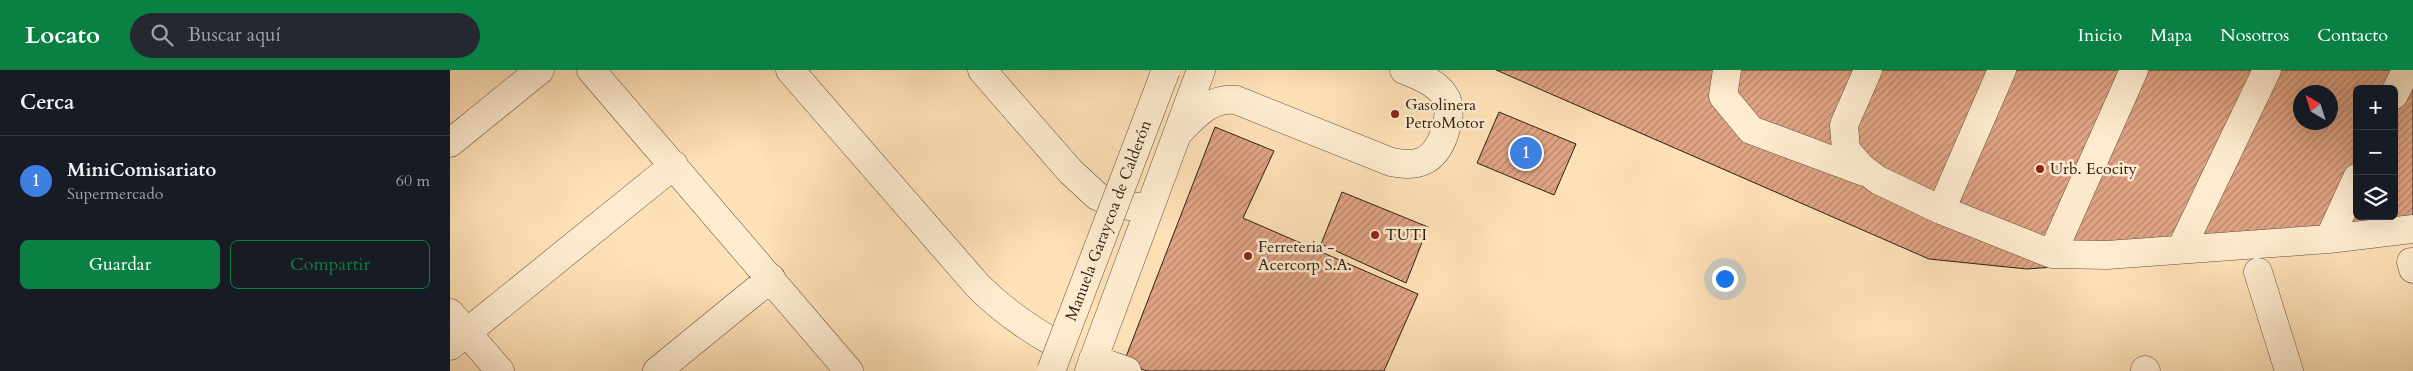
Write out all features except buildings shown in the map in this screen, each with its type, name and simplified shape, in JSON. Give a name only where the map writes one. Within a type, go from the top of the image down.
[{"type":"street","points":[[450,143],[540,70]]},
{"type":"street","points":[[591,70],[849,371]]},
{"type":"street","points":[[790,70],[978,286],[999,307],[1026,328],[1055,359]]},
{"type":"street","points":[[982,70],[1070,171],[1097,196],[1115,204],[1148,209]]},
{"type":"street","name":"Manuela Garaycoa de Calderón","points":[[1055,359],[1166,70]]},
{"type":"street","name":"Manuela Garaycoa de Calderón","points":[[1091,365],[1201,70]]},
{"type":"street","points":[[1178,133],[1198,112],[1210,104],[1226,99],[1236,100],[1391,162],[1410,165],[1424,161],[1432,156],[1441,139],[1449,111],[1446,99],[1439,89],[1422,78],[1404,70]]},
{"type":"street","points":[[1728,70],[1723,96],[1751,130],[1873,176],[1941,210],[2052,254],[2107,255],[2329,239],[2413,229]]},
{"type":"street","points":[[1868,70],[1844,124],[1846,150],[1873,176]]},
{"type":"street","points":[[1941,210],[2002,70]]},
{"type":"street","points":[[2052,254],[2134,70]]},
{"type":"street","points":[[2182,249],[2267,70]]},
{"type":"street","points":[[2398,87],[2406,70]]},
{"type":"street","points":[[500,371],[455,330],[674,165]]},
{"type":"street","points":[[2329,239],[2353,187]]},
{"type":"street","points":[[2258,272],[2289,371]]},
{"type":"street","points":[[657,371],[771,278]]},
{"type":"street","points":[[1091,365],[1127,371]]},
{"type":"place","name":"Gasolinera PetroMotor","points":[[1395,114]]},
{"type":"place","name":"MiniComisariato","points":[[1526,153]]},
{"type":"place","name":"Urb. Ecocity","points":[[2040,169]]},
{"type":"place","name":"TUTI","points":[[1375,235]]},
{"type":"place","name":"Ferreteria - Acercorp S.A.","points":[[1248,256]]}]
